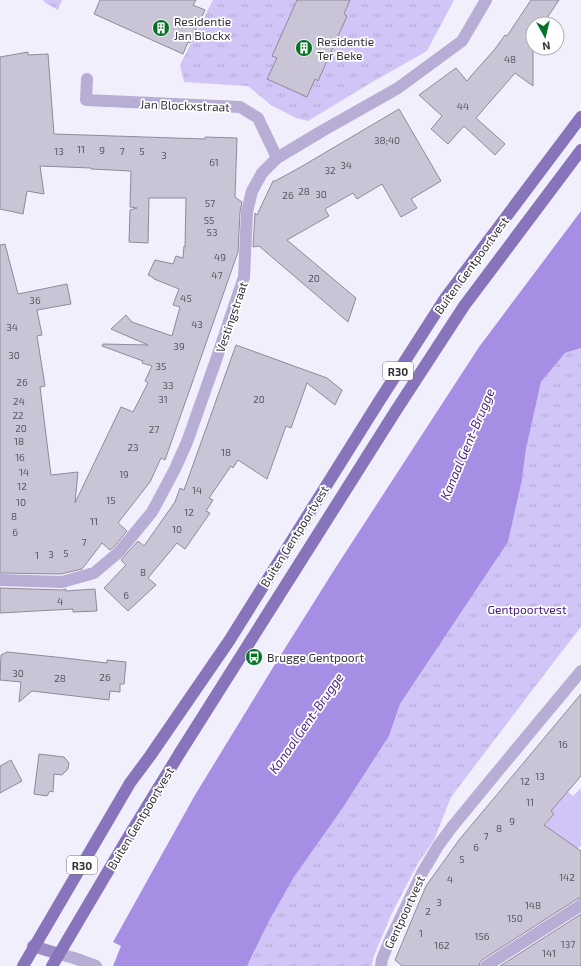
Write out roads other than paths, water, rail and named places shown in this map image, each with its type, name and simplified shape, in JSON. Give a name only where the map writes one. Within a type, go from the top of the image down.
[{"type":"main road","name":"Buiten Gentpoortvest","points":[[22,966],[130,783],[232,637],[446,297],[581,117]]},
{"type":"main road","name":"Buiten Gentpoortvest","points":[[59,954],[126,839],[390,419],[464,306],[581,150]]},
{"type":"main road","points":[[33,946],[59,954]]},
{"type":"main road","name":"R30","points":[[52,966],[59,954]]},
{"type":"street","name":"Vestingstraat","points":[[0,580],[62,582],[94,573],[119,552],[152,512],[175,469],[187,442],[244,277],[247,212],[252,191],[262,173],[277,158],[398,88],[462,41],[486,0]]},
{"type":"street","name":"Jan Blockxstraat","points":[[87,80],[86,100],[240,107],[258,118],[277,158]]},
{"type":"street","name":"Gentpoortvest","points":[[381,966],[382,959],[402,914],[422,873],[438,846],[581,671]]},
{"type":"street","points":[[486,966],[581,905]]},
{"type":"street","points":[[59,954],[95,966]]},
{"type":"water","name":"Kanaal Gent-Brugge","points":[[581,211],[581,348],[565,353],[541,382],[508,542],[400,704],[389,736],[342,809],[294,877],[269,921],[247,966],[113,966],[121,946],[113,942],[195,795],[277,661],[336,567],[479,347]]},
{"type":"place","name":"Residentie Jan Blockx","points":[[161,28]]},
{"type":"place","name":"Residentie Ter Beke","points":[[304,48]]},
{"type":"place","name":"Brugge Gentpoort","points":[[254,657]]}]
